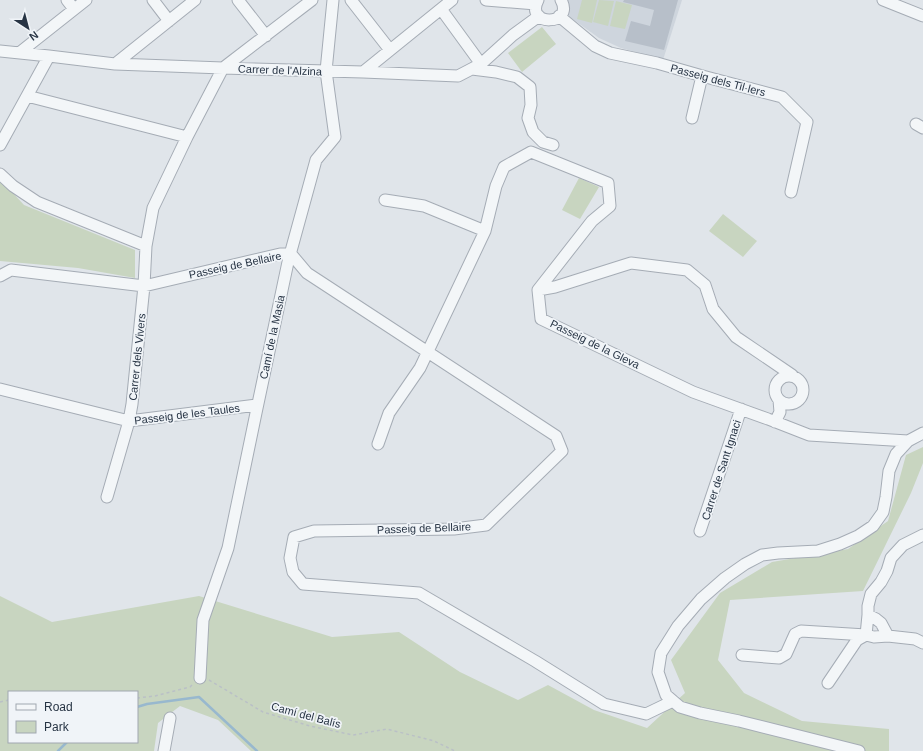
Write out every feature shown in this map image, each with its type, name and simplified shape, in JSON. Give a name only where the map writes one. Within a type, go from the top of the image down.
[{"type":"street","points":[[67,0],[74,9]]},
{"type":"street","points":[[18,53],[86,0]]},
{"type":"street","points":[[153,0],[168,21]]},
{"type":"street","points":[[114,64],[195,0]]},
{"type":"street","points":[[238,0],[266,36]]},
{"type":"street","points":[[223,68],[312,0]]},
{"type":"street","name":"Camí de la Masia","points":[[200,678],[203,620],[228,548],[257,405],[291,254],[316,160],[335,137],[326,71],[333,0]]},
{"type":"street","points":[[351,0],[390,50]]},
{"type":"street","points":[[363,72],[452,0]]},
{"type":"street","points":[[486,0],[537,2],[537,13],[548,21],[559,16],[562,11],[563,7],[560,0]]},
{"type":"street","points":[[883,0],[923,16]]},
{"type":"street","points":[[441,9],[477,67],[517,77],[530,87],[532,105],[528,118],[533,132],[543,142],[552,145]]},
{"type":"street","name":"Carrer de l'Alzina","points":[[0,51],[114,64],[458,76],[477,67],[513,35],[540,16]]},
{"type":"street","name":"Passeig dels Til·lers","points":[[559,16],[595,46],[610,53],[657,63],[782,97],[807,122],[791,192]]},
{"type":"street","points":[[0,145],[49,56]]},
{"type":"street","name":"Carrer dels Vivers","points":[[107,497],[129,421],[132,404],[144,286],[146,246],[153,208],[187,137],[223,68]]},
{"type":"street","points":[[692,118],[702,76]]},
{"type":"street","points":[[27,96],[187,137]]},
{"type":"street","points":[[378,444],[389,413],[420,368],[485,231],[496,186],[504,167],[531,152],[608,183],[610,206],[592,221],[538,290]]},
{"type":"street","points":[[0,174],[13,186],[37,202],[146,246]]},
{"type":"street","points":[[385,200],[424,206],[485,231]]},
{"type":"street","name":"Passeig de Bellaire","points":[[0,276],[11,270],[144,286],[280,254],[291,254],[307,273],[556,436],[562,451],[486,525],[454,529],[314,531],[294,537],[290,558],[293,572],[303,584],[419,593],[535,661],[604,704],[646,714],[673,701]]},
{"type":"street","points":[[538,290],[555,287],[631,263],[687,270],[705,285],[713,309],[736,337],[792,376],[796,377],[801,382],[803,391],[802,396],[798,401],[788,404],[783,403],[776,396],[774,390],[775,385],[782,377],[786,375],[792,376]]},
{"type":"street","name":"Passeig de la Gleva","points":[[538,290],[541,319],[693,392],[809,435],[908,441]]},
{"type":"street","name":"Passeig de les Taules","points":[[0,389],[129,421],[257,405]]},
{"type":"street","points":[[775,422],[780,412],[779,400]]},
{"type":"street","name":"Carrer de Sant Ignaci","points":[[700,531],[741,409]]},
{"type":"street","points":[[859,751],[739,720],[700,713],[680,707],[666,695],[658,672],[661,653],[678,626],[701,600],[725,578],[745,564],[762,555],[818,551],[858,536],[873,526],[883,512],[889,471],[896,454],[908,441],[923,433]]},
{"type":"street","points":[[866,635],[868,606],[871,594],[881,582],[887,571],[891,558],[902,545],[923,535]]},
{"type":"street","points":[[868,615],[876,618],[881,623],[888,636]]},
{"type":"street","points":[[742,655],[779,658],[786,654],[795,634],[801,631],[920,639]]},
{"type":"street","points":[[828,683],[857,640],[866,635]]},
{"type":"street","points":[[164,751],[170,718]]},
{"type":"path","points":[[138,698],[155,696],[190,687],[200,678]]},
{"type":"path","name":"Camí del Balís","points":[[200,678],[211,681],[263,712],[310,726],[353,735],[387,729],[434,741],[455,751]]},
{"type":"shaded area","points":[[565,0],[682,0],[663,60],[621,48],[599,38],[567,15]]},
{"type":"green space","points":[[582,0],[597,0],[592,23],[577,19]]},
{"type":"green space","points":[[599,0],[614,1],[608,26],[593,22]]},
{"type":"green space","points":[[616,1],[632,5],[625,29],[610,26]]},
{"type":"green space","points":[[542,27],[556,44],[522,72],[508,53]]},
{"type":"green space","points":[[579,178],[599,187],[580,219],[562,210]]},
{"type":"green space","points":[[0,179],[24,205],[135,250],[135,278],[78,268],[0,261]]},
{"type":"green space","points":[[723,214],[757,241],[743,257],[709,231]]},
{"type":"green space","points":[[923,447],[923,463],[911,493],[863,591],[730,600],[718,660],[744,693],[802,721],[889,729],[889,751],[251,751],[218,720],[180,706],[158,723],[154,751],[0,751],[0,596],[52,622],[199,596],[332,637],[399,632],[460,672],[518,700],[548,685],[594,710],[647,728],[685,693],[671,660],[720,593],[772,562],[848,549],[888,521],[906,455]]},
{"type":"building","points":[[624,0],[678,0],[664,50],[625,41],[631,21],[650,26],[654,10],[623,2]]},
{"type":"waterway","points":[[138,707],[147,704],[199,697],[257,751]]},
{"type":"waterway","points":[[58,751],[66,743]]}]
